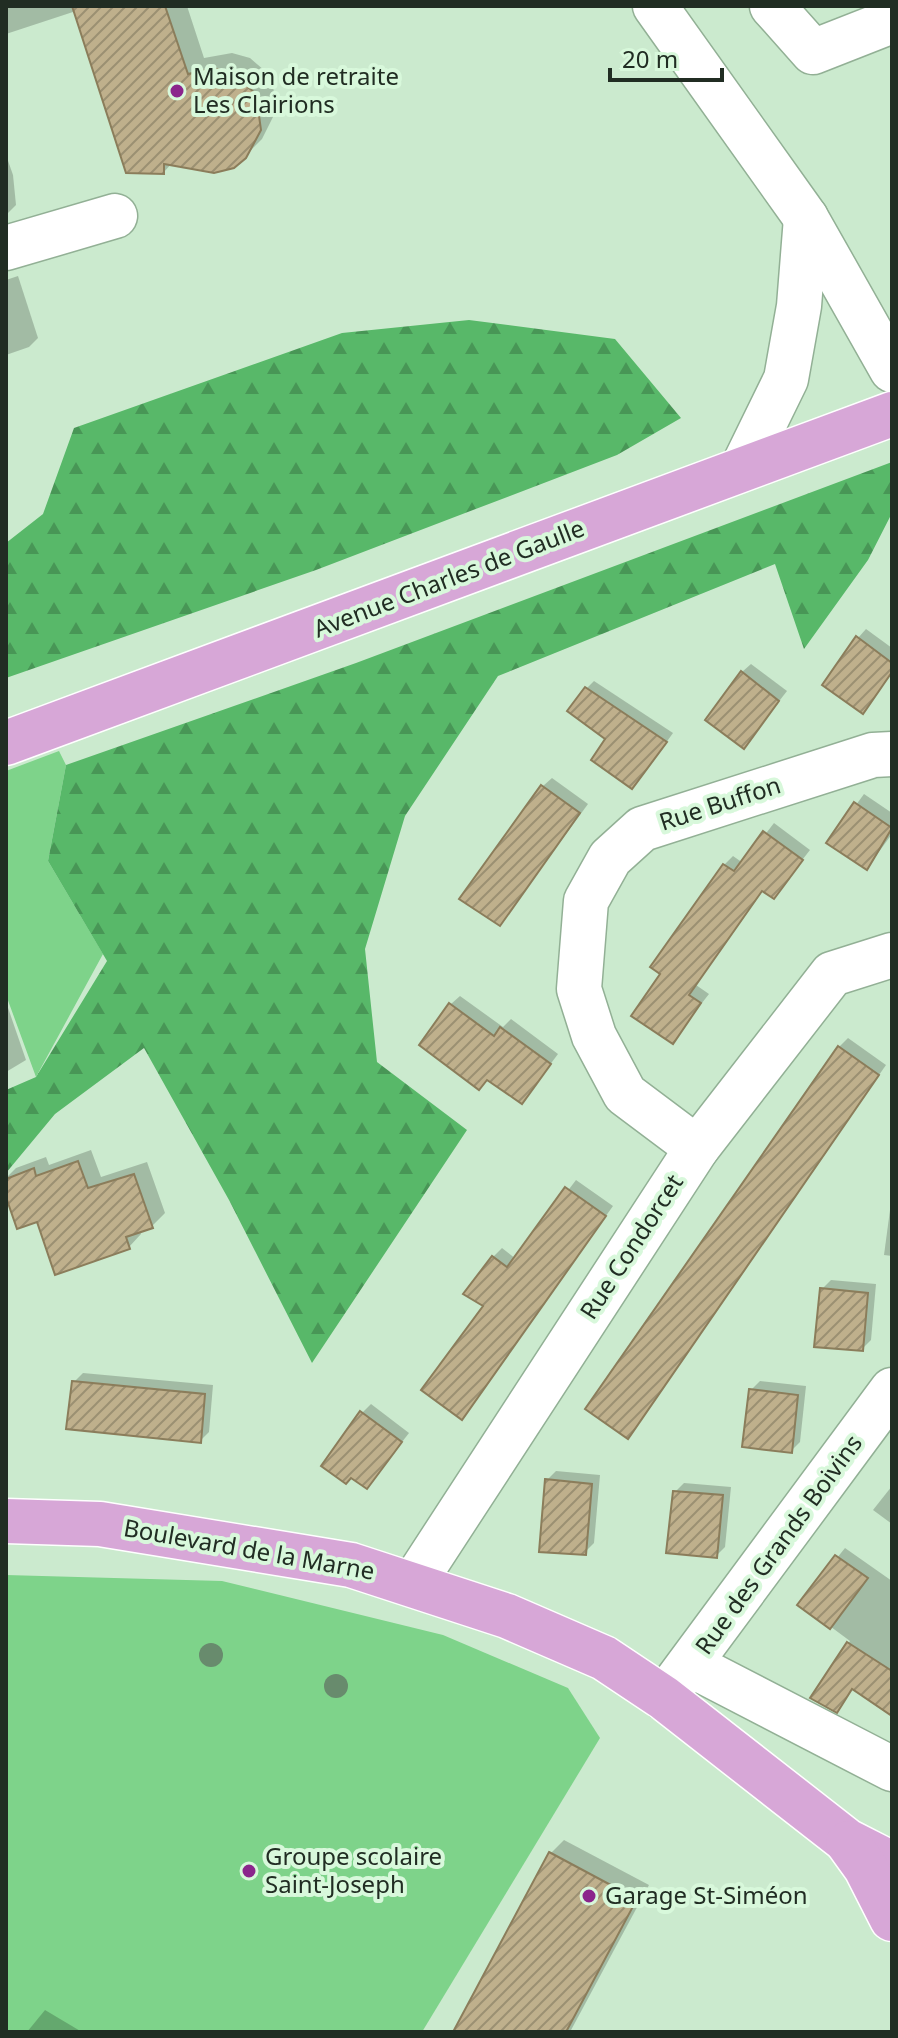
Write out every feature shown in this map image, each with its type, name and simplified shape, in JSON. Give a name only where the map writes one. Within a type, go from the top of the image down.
[{"type":"main road","name":"Avenue Charles de Gaulle","points":[[6,743],[892,414]]},
{"type":"main road","name":"Boulevard de la Marne","points":[[6,1521],[100,1524],[351,1565],[507,1616],[604,1658],[664,1698],[847,1841]]},
{"type":"main road","points":[[847,1841],[892,1864]]},
{"type":"main road","points":[[847,1841],[866,1868],[892,1919]]},
{"type":"street","points":[[655,6],[806,218],[836,266],[892,370]]},
{"type":"street","points":[[772,6],[813,52],[892,21]]},
{"type":"street","points":[[6,248],[115,216]]},
{"type":"street","points":[[742,469],[786,379],[799,306],[806,218]]},
{"type":"street","points":[[836,266],[892,297]]},
{"type":"street","name":"Rue Buffon","points":[[697,1148],[625,1094],[594,1036],[579,989],[586,901],[610,858],[642,829],[873,755],[892,754]]},
{"type":"street","name":"Rue Condorcet","points":[[413,1584],[697,1148],[832,974],[892,955]]},
{"type":"street","name":"Rue des Grands Boivins","points":[[664,1698],[892,1390]]},
{"type":"street","points":[[691,1665],[892,1769]]},
{"type":"green space","points":[[469,320],[615,339],[681,418],[617,455],[316,570],[6,678],[6,543],[43,514],[74,428],[342,333]]},
{"type":"green space","points":[[892,462],[892,513],[868,560],[804,649],[775,564],[498,676],[405,816],[365,949],[377,1062],[467,1130],[312,1363],[229,1200],[144,1048],[55,1114],[6,1173],[6,1090],[36,1077],[107,961],[48,861],[66,765],[356,663]]},
{"type":"green space","points":[[59,751],[66,765],[48,861],[103,954],[36,1077],[6,995],[6,771]]},
{"type":"green space","name":"Groupe scolaire Saint-Joseph","points":[[6,1575],[222,1581],[443,1635],[568,1688],[600,1738],[422,2032],[6,2032]]},
{"type":"building","name":"Maison de retraite Les Clairions","points":[[72,6],[165,6],[188,74],[214,68],[233,74],[256,94],[261,130],[246,158],[234,168],[214,173],[164,164],[164,174],[126,173]]},
{"type":"building","points":[[856,636],[892,663],[892,672],[863,714],[822,685]]},
{"type":"building","points":[[741,671],[779,701],[744,749],[705,720]]},
{"type":"building","points":[[585,687],[667,742],[632,789],[591,760],[605,739],[567,711]]},
{"type":"building","points":[[541,785],[580,813],[500,926],[459,899]]},
{"type":"building","points":[[854,802],[892,828],[867,870],[826,843]]},
{"type":"building","points":[[763,831],[803,860],[774,899],[762,891],[689,995],[701,1003],[673,1044],[631,1016],[660,974],[650,967],[723,864],[734,871]]},
{"type":"building","points":[[449,1003],[494,1036],[500,1027],[551,1064],[522,1104],[487,1080],[479,1090],[419,1045]]},
{"type":"building","points":[[838,1046],[879,1075],[628,1439],[585,1409]]},
{"type":"building","points":[[78,1161],[88,1188],[134,1174],[153,1228],[126,1237],[130,1249],[55,1275],[37,1222],[17,1229],[6,1197],[6,1179],[34,1168],[36,1176]]},
{"type":"building","points":[[565,1187],[606,1216],[462,1420],[421,1390],[483,1306],[463,1294],[492,1256],[507,1267]]},
{"type":"building","points":[[820,1288],[868,1293],[863,1351],[814,1347]]},
{"type":"building","points":[[72,1381],[205,1394],[201,1443],[66,1429]]},
{"type":"building","points":[[749,1389],[798,1395],[792,1453],[742,1447]]},
{"type":"building","points":[[360,1411],[402,1442],[367,1489],[351,1478],[346,1484],[321,1466]]},
{"type":"building","points":[[545,1479],[592,1484],[586,1555],[539,1552]]},
{"type":"building","points":[[673,1491],[723,1495],[717,1558],[666,1553]]},
{"type":"building","points":[[835,1555],[868,1578],[830,1629],[797,1605]]},
{"type":"building","points":[[847,1642],[892,1671],[892,1716],[852,1689],[837,1713],[810,1698]]},
{"type":"building","points":[[549,1852],[637,1899],[566,2032],[453,2032]]},
{"type":"place","name":"Maison de retraite Les Clairions","points":[[177,91]]},
{"type":"place","name":"Groupe scolaire Saint-Joseph","points":[[249,1871]]},
{"type":"place","name":"Garage St-Siméon","points":[[589,1896]]}]
